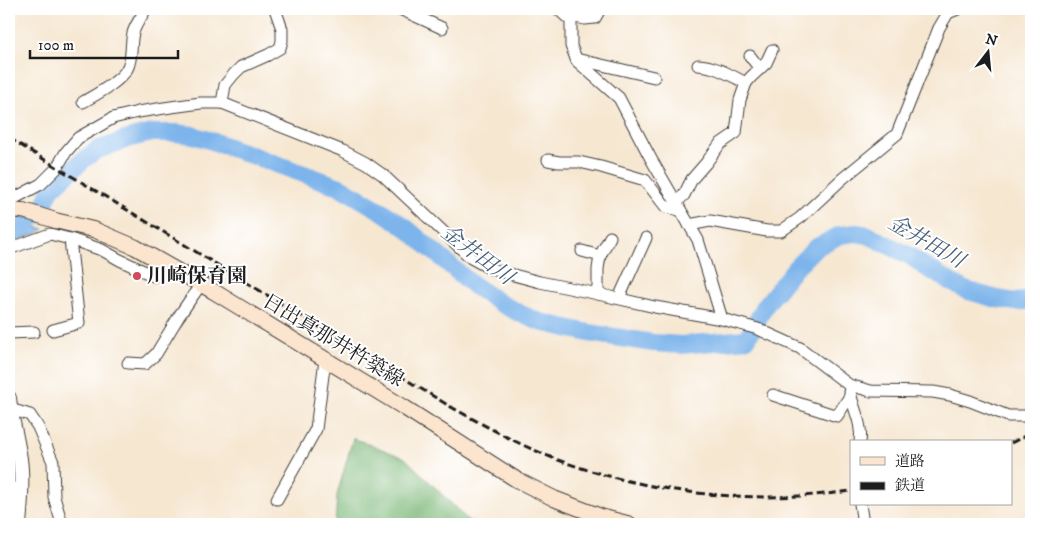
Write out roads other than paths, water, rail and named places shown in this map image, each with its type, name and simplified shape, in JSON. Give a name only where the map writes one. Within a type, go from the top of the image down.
[{"type":"main road","name":"日出真那井杵築線","points":[[9,208],[95,230],[135,247],[201,284],[405,408],[517,480],[555,499],[602,517],[629,524]]},
{"type":"street","points":[[83,102],[104,90],[121,76],[127,68],[131,54],[133,32],[146,9]]},
{"type":"street","points":[[222,103],[225,84],[241,67],[268,56],[280,48],[282,29],[275,9]]},
{"type":"street","points":[[400,9],[442,28]]},
{"type":"street","points":[[561,12],[585,19],[594,18],[600,9]]},
{"type":"street","points":[[689,224],[710,221],[767,231],[781,231],[800,218],[842,179],[896,134],[939,28],[948,13],[958,9]]},
{"type":"street","points":[[561,12],[571,20],[571,46],[576,59],[619,98],[651,159],[698,240],[727,321]]},
{"type":"street","points":[[678,206],[692,180],[720,144],[736,133],[740,100],[746,83],[766,63],[772,50]]},
{"type":"street","points":[[750,56],[760,69]]},
{"type":"street","points":[[576,59],[654,77]]},
{"type":"street","points":[[698,65],[718,68],[746,83]]},
{"type":"street","points":[[9,200],[41,184],[56,169],[66,152],[78,138],[113,118],[171,107],[201,103],[222,103],[366,162],[383,175],[471,258],[491,270],[655,307],[727,321],[758,329],[800,348],[849,390],[860,428],[860,440]]},
{"type":"street","points":[[548,160],[579,162],[645,180],[666,207],[678,206]]},
{"type":"street","points":[[9,249],[50,234],[102,250],[154,276],[161,262]]},
{"type":"street","points":[[598,294],[600,256],[610,236]]},
{"type":"street","points":[[619,298],[646,238]]},
{"type":"street","points":[[53,330],[79,323],[70,239]]},
{"type":"street","points":[[582,251],[600,256]]},
{"type":"street","points":[[128,363],[145,364],[156,354],[201,284]]},
{"type":"street","points":[[9,333],[34,332]]},
{"type":"street","points":[[277,499],[316,429],[325,360]]},
{"type":"street","points":[[773,395],[837,416],[849,390]]},
{"type":"street","points":[[849,390],[933,392],[970,401],[1008,416],[1031,416]]},
{"type":"street","points":[[9,403],[20,460],[15,488],[19,524]]},
{"type":"street","points":[[9,403],[30,415],[38,427],[54,462],[54,497],[62,524]]},
{"type":"street","points":[[860,506],[863,524]]},
{"type":"water","points":[[19,223],[44,229],[36,234],[9,243],[9,224]]},
{"type":"waterway","name":"金井田川","points":[[9,234],[14,233],[41,212],[51,189],[84,159],[97,150],[152,133],[175,133],[193,135],[215,142],[340,187],[404,226],[473,285],[500,303],[540,322],[589,333],[653,343],[681,345],[747,339],[765,306],[795,268],[815,248],[840,235],[856,233],[868,235],[910,256],[931,271],[965,290],[1016,302],[1031,300]]},
{"type":"railway","points":[[9,138],[451,407],[540,453],[589,470],[626,480],[700,493],[776,497],[850,491]]},
{"type":"railway","points":[[1012,442],[1031,433]]},
{"type":"place","name":"川崎保育園","points":[[137,276]]}]
